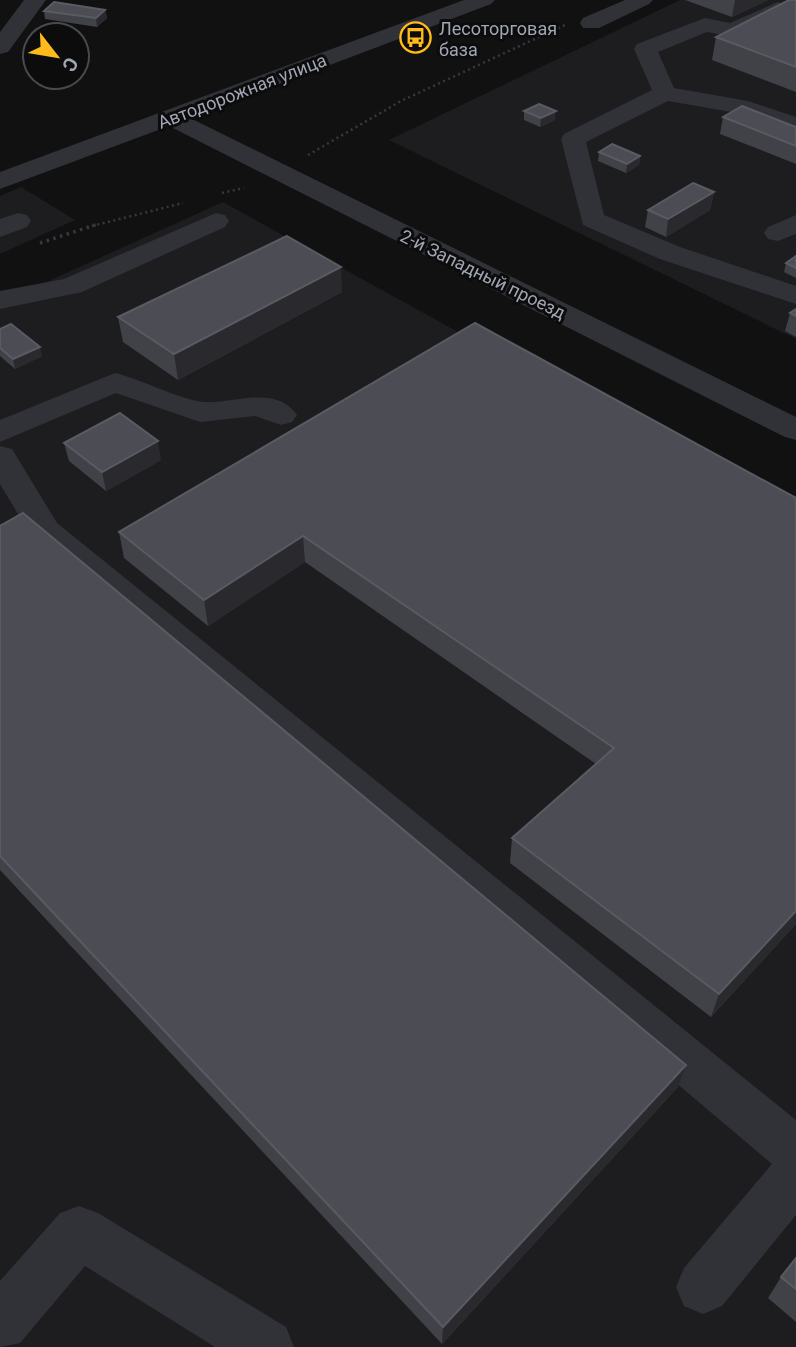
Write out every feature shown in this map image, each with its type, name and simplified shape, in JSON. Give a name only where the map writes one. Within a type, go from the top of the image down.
[{"type":"street","points":[[0,47],[35,0]]},
{"type":"street","name":"Автодорожная улица","points":[[0,181],[484,0]]},
{"type":"street","points":[[581,22],[642,0]]},
{"type":"street","points":[[665,93],[645,49],[705,25],[733,30],[793,1]]},
{"type":"street","points":[[796,125],[748,108],[665,93],[573,139],[592,219],[670,253],[796,295]]},
{"type":"street","name":"2-й Западный проезд","points":[[171,118],[796,429]]},
{"type":"street","points":[[0,300],[72,286],[215,208]]},
{"type":"street","points":[[0,432],[115,382],[200,412],[259,406],[281,415]]},
{"type":"street","points":[[0,456],[45,531],[796,1152]]},
{"type":"street","points":[[703,1287],[796,1175]]},
{"type":"street","points":[[0,1324],[79,1232],[266,1347]]},
{"type":"path","points":[[215,208],[281,173],[348,129],[425,89],[581,22]]},
{"type":"path","points":[[31,246],[80,229],[187,202]]},
{"type":"shaded area","points":[[680,0],[796,0],[796,339],[389,140]]},
{"type":"shaded area","points":[[21,187],[75,220],[0,254],[0,196]]},
{"type":"shaded area","points":[[223,202],[796,519],[796,1347],[0,1347],[0,303]]},
{"type":"building","points":[[789,0],[796,0],[796,67],[716,37]]},
{"type":"building","points":[[54,2],[105,10],[96,18],[44,11]]},
{"type":"building","points":[[539,104],[556,111],[541,118],[524,111]]},
{"type":"building","points":[[742,106],[796,127],[796,146],[723,117]]},
{"type":"building","points":[[612,144],[640,156],[627,164],[599,152]]},
{"type":"building","points":[[693,183],[714,192],[668,219],[648,210]]},
{"type":"building","points":[[287,236],[341,267],[174,354],[118,317]]},
{"type":"building","points":[[796,256],[796,268],[786,263]]},
{"type":"building","points":[[475,323],[796,498],[796,911],[719,994],[512,838],[614,748],[303,536],[204,600],[119,532]]},
{"type":"building","points":[[11,324],[40,347],[13,359],[0,348],[0,329]]},
{"type":"building","points":[[120,413],[158,441],[102,472],[64,443]]},
{"type":"building","points":[[23,513],[686,1065],[443,1327],[0,856],[0,526]]},
{"type":"building","points":[[796,1258],[796,1289],[781,1277]]},
{"type":"place","name":"Лесоторговая база","points":[[416,38]]}]
